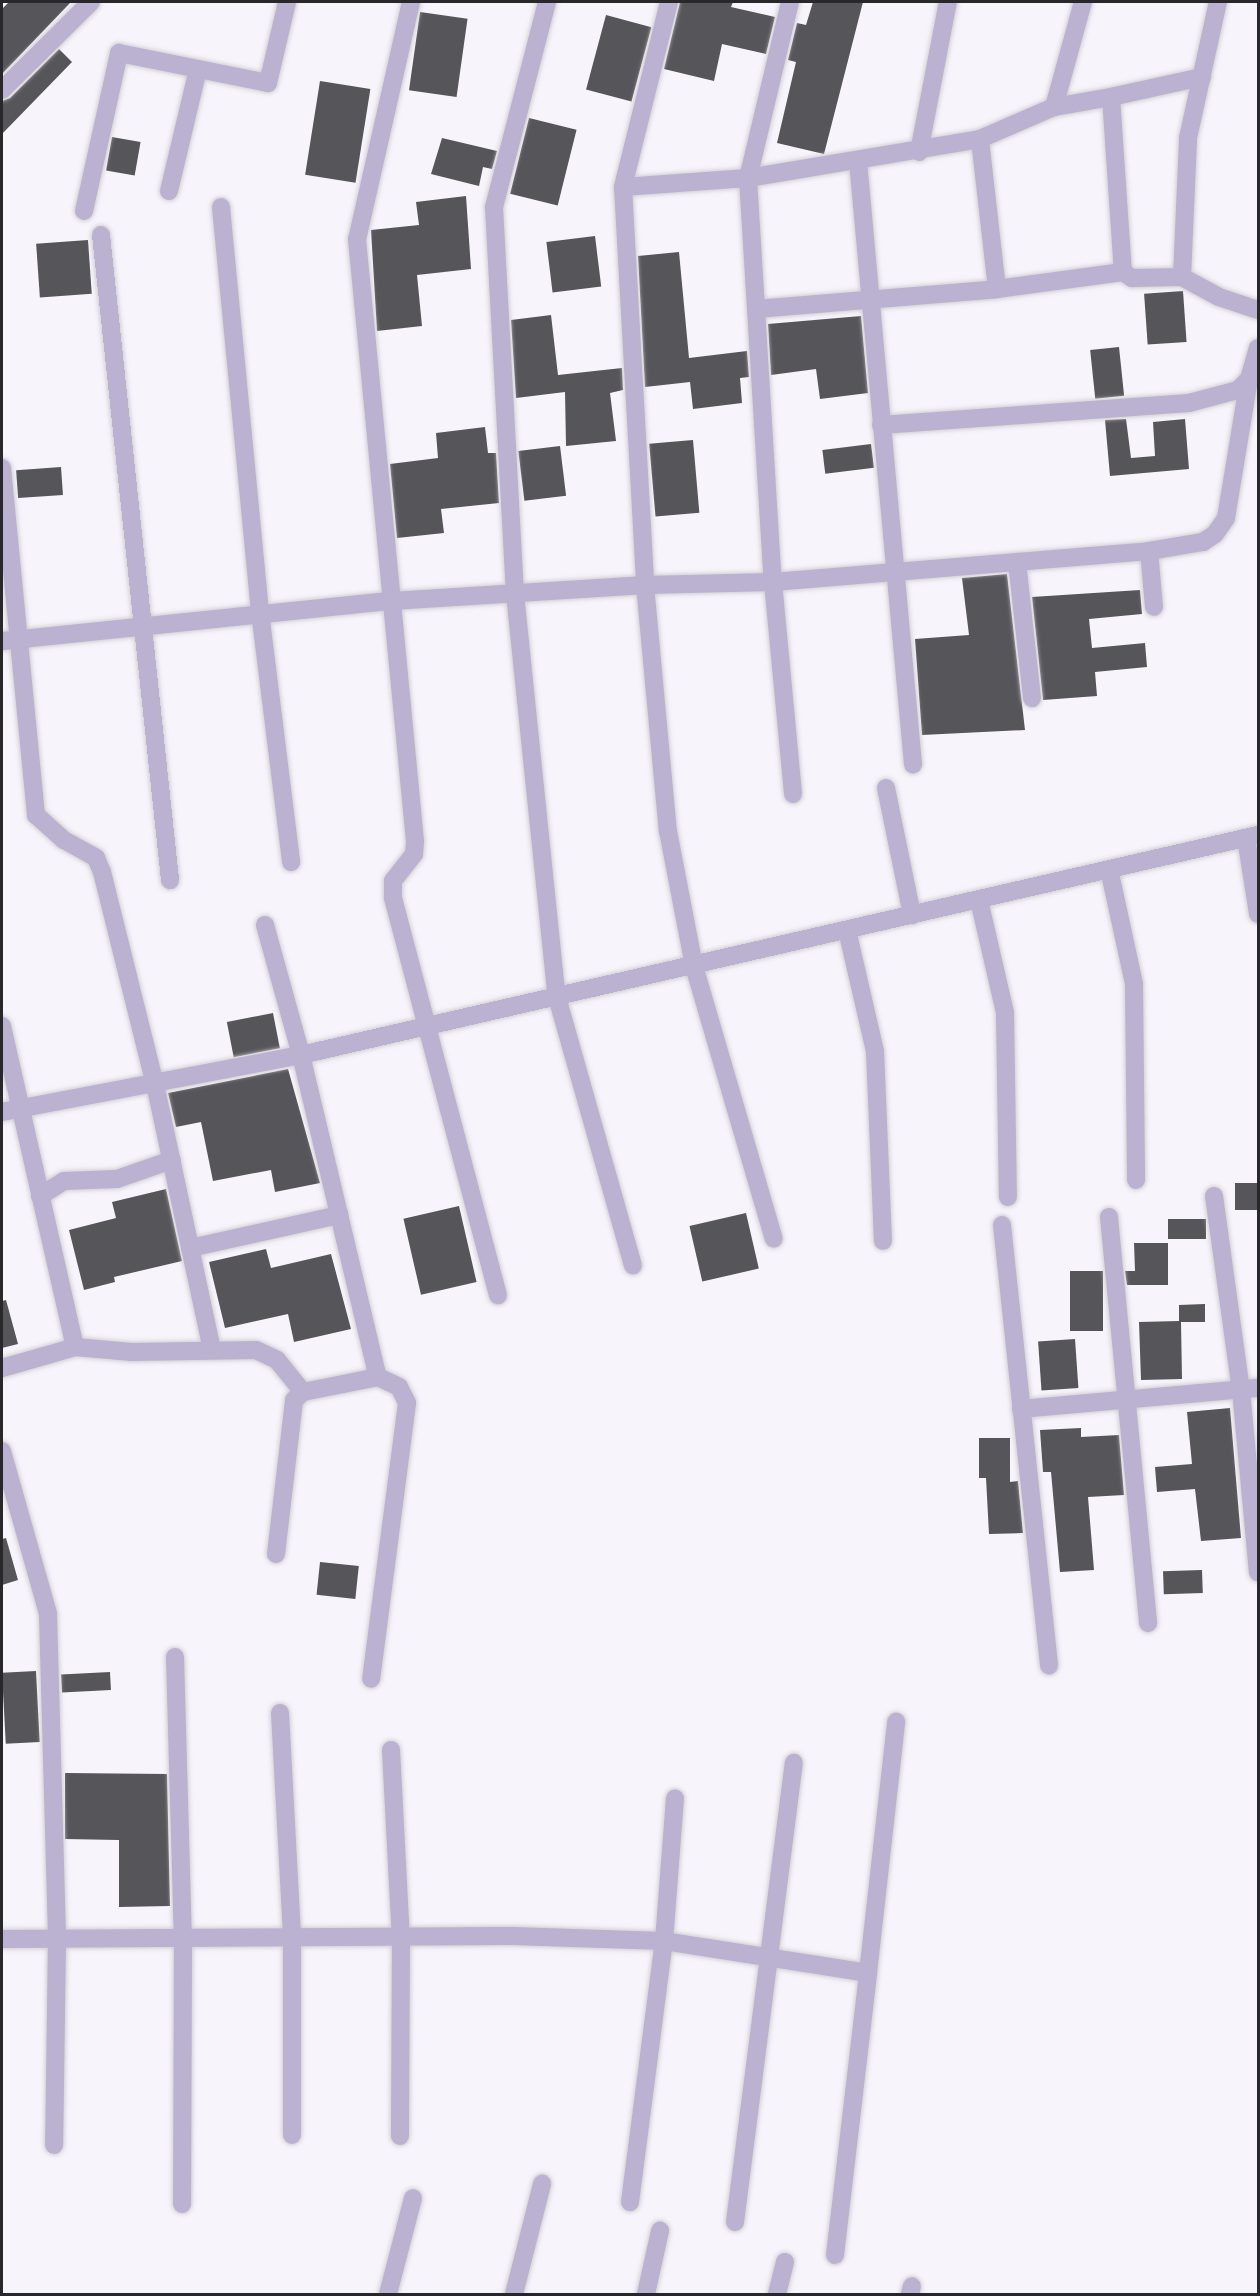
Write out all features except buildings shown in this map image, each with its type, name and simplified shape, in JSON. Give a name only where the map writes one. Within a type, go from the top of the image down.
[{"type":"street","points":[[2,90],[91,2]]},
{"type":"street","points":[[84,211],[119,53],[268,83],[287,2]]},
{"type":"street","points":[[411,2],[357,239],[415,841],[414,854],[393,881],[393,898],[498,1295]]},
{"type":"street","points":[[546,2],[494,207],[515,594],[557,997],[633,1265]]},
{"type":"street","points":[[669,2],[623,187],[645,585],[668,831],[694,966],[774,1239]]},
{"type":"street","points":[[790,2],[748,177],[773,582],[793,794]]},
{"type":"street","points":[[919,152],[948,2]]},
{"type":"street","points":[[1054,107],[1083,2]]},
{"type":"street","points":[[1182,277],[1188,138],[1218,2]]},
{"type":"street","points":[[169,191],[198,69]]},
{"type":"street","points":[[623,187],[748,177],[919,152],[980,139],[1054,107],[1202,77]]},
{"type":"street","points":[[1111,97],[1123,272]]},
{"type":"street","points":[[980,139],[997,289]]},
{"type":"street","points":[[858,161],[913,764]]},
{"type":"street","points":[[221,207],[260,612],[291,862]]},
{"type":"street","points":[[100,235],[140,625],[170,880]]},
{"type":"street","points":[[756,309],[870,297],[997,289],[1123,272],[1132,278],[1182,277],[1219,297],[1258,310]]},
{"type":"street","points":[[9,639],[260,612],[392,601],[645,585],[773,582],[1149,551],[1203,542],[1215,534],[1226,518],[1249,379],[1258,348]]},
{"type":"street","points":[[881,425],[1189,403],[1238,390],[1249,379]]},
{"type":"street","points":[[2,468],[9,639],[36,815],[64,840],[96,858],[155,1084],[212,1349]]},
{"type":"street","points":[[1149,551],[1154,607]]},
{"type":"street","points":[[1017,562],[1032,698]]},
{"type":"street","points":[[886,788],[912,915]]},
{"type":"street","points":[[2,1112],[300,1055],[1252,836],[1258,914]]},
{"type":"street","points":[[1109,869],[1134,984],[1136,1180]]},
{"type":"street","points":[[979,900],[1005,1013],[1008,1197]]},
{"type":"street","points":[[265,925],[300,1055],[378,1377]]},
{"type":"street","points":[[847,930],[875,1051],[883,1241]]},
{"type":"street","points":[[2,1026],[75,1347]]},
{"type":"street","points":[[40,1196],[64,1181],[117,1179],[172,1160]]},
{"type":"street","points":[[1214,1196],[1250,1389],[1258,1572]]},
{"type":"street","points":[[190,1248],[339,1215]]},
{"type":"street","points":[[1109,1217],[1148,1623]]},
{"type":"street","points":[[1002,1226],[1049,1666]]},
{"type":"street","points":[[2,1368],[75,1347],[132,1352],[256,1350],[277,1360],[303,1392]]},
{"type":"street","points":[[276,1554],[294,1400],[303,1392],[378,1377],[399,1387],[407,1402],[371,1679]]},
{"type":"street","points":[[1021,1409],[1250,1389]]},
{"type":"street","points":[[3,1459],[48,1614],[57,1939],[54,2145]]},
{"type":"street","points":[[175,1657],[183,1938],[182,2204]]},
{"type":"street","points":[[280,1713],[292,1938],[292,2135]]},
{"type":"street","points":[[835,2254],[896,1722]]},
{"type":"street","points":[[391,1750],[401,1938],[400,2136]]},
{"type":"street","points":[[735,2222],[794,1763]]},
{"type":"street","points":[[630,2202],[664,1941],[675,1798]]},
{"type":"street","points":[[2,1939],[401,1938],[664,1941],[768,1955],[868,1973]]},
{"type":"street","points":[[514,2295],[542,2184]]},
{"type":"street","points":[[388,2295],[413,2198]]},
{"type":"street","points":[[646,2295],[660,2231]]},
{"type":"street","points":[[777,2295],[784,2262]]}]
